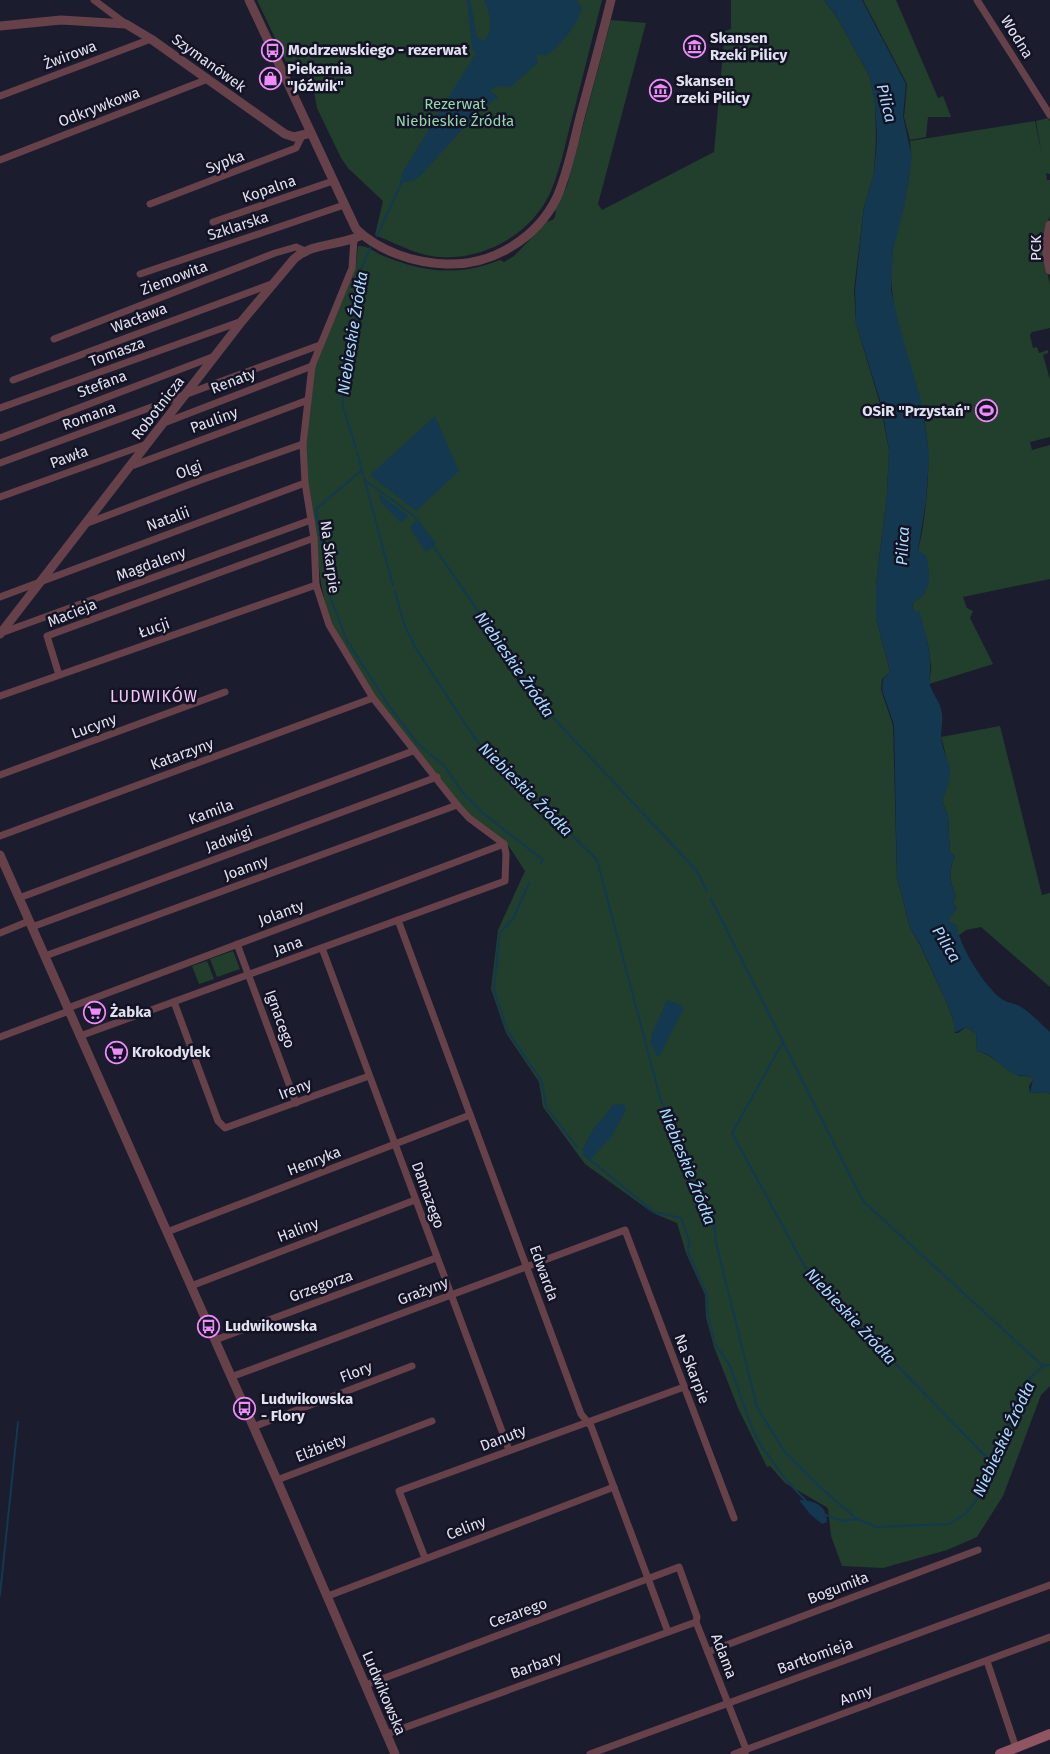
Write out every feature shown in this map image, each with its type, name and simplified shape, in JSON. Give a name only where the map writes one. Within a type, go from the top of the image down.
[{"type":"main road","points":[[1000,1754],[1050,1734]]},
{"type":"street","name":"Szymanówek","points":[[94,0],[126,24],[151,38],[285,134],[306,135]]},
{"type":"street","points":[[250,0],[306,135],[333,181],[358,237],[413,259],[455,264],[480,260],[514,246],[536,227],[553,204],[563,180],[611,0]]},
{"type":"street","name":"Wodna","points":[[977,0],[1050,114]]},
{"type":"street","points":[[0,26],[61,20],[126,24]]},
{"type":"street","name":"Żwirowa","points":[[0,96],[151,38]]},
{"type":"street","name":"Odkrywkowa","points":[[0,160],[208,79]]},
{"type":"street","name":"Sypka","points":[[150,204],[296,148],[306,135]]},
{"type":"street","name":"Kopalna","points":[[213,222],[333,181]]},
{"type":"street","name":"Szklarska","points":[[140,274],[344,205]]},
{"type":"street","name":"PCK","points":[[1050,225],[1046,248],[1050,270]]},
{"type":"street","name":"Robotnicza","points":[[0,634],[242,321],[294,259],[305,251],[358,237]]},
{"type":"street","name":"Na Skarpie","points":[[358,237],[352,268],[312,366],[304,444],[305,483],[314,538],[316,585],[329,625],[373,698],[412,751],[436,777],[457,806],[469,818],[504,844]]},
{"type":"street","name":"Ziemowita","points":[[54,339],[275,253],[296,247],[305,251]]},
{"type":"street","name":"Wacława","points":[[13,380],[274,283]]},
{"type":"street","name":"Tomasza","points":[[0,408],[242,321]]},
{"type":"street","name":"Romana","points":[[0,463],[320,345]]},
{"type":"street","name":"Stefana","points":[[0,438],[215,356]]},
{"type":"street","name":"Renaty","points":[[164,423],[312,366]]},
{"type":"street","name":"Pauliny","points":[[129,467],[308,400]]},
{"type":"street","name":"Pawła","points":[[0,497],[147,443]]},
{"type":"street","name":"Olgi","points":[[84,524],[304,444]]},
{"type":"street","name":"Natalii","points":[[0,597],[305,483]]},
{"type":"street","name":"Magdaleny","points":[[0,634],[312,520]]},
{"type":"street","name":"Macieja","points":[[59,675],[46,636],[314,538]]},
{"type":"street","name":"Łucji","points":[[0,696],[316,585]]},
{"type":"street","name":"Lucyny","points":[[0,775],[225,692]]},
{"type":"street","name":"Katarzyny","points":[[0,836],[373,698]]},
{"type":"street","name":"Kamila","points":[[19,898],[412,751]]},
{"type":"street","name":"Jadwigi","points":[[30,924],[436,777]]},
{"type":"street","name":"Joanny","points":[[44,956],[457,806]]},
{"type":"street","name":"Jana","points":[[80,1036],[505,881],[506,854],[504,844]]},
{"type":"street","name":"Jolanty","points":[[68,1010],[237,944],[504,844]]},
{"type":"street","name":"Ludwikowska","points":[[0,855],[328,1596],[395,1754]]},
{"type":"street","name":"Edwarda","points":[[398,920],[581,1414],[591,1426],[668,1632]]},
{"type":"street","points":[[0,933],[30,924]]},
{"type":"street","name":"Ignacego","points":[[237,944],[296,1103]]},
{"type":"street","name":"Damazego","points":[[322,948],[509,1450]]},
{"type":"street","name":"Ireny","points":[[174,1002],[218,1121],[225,1128],[230,1128],[369,1076]]},
{"type":"street","points":[[0,1037],[68,1010]]},
{"type":"street","name":"Henryka","points":[[167,1232],[470,1115]]},
{"type":"street","name":"Haliny","points":[[191,1286],[415,1200]]},
{"type":"street","name":"Na Skarpie","points":[[625,1230],[734,1518]]},
{"type":"street","name":"Grażyny","points":[[231,1377],[625,1230]]},
{"type":"street","name":"Grzegorza","points":[[215,1340],[436,1258]]},
{"type":"street","name":"Flory","points":[[253,1426],[412,1366]]},
{"type":"street","name":"Danuty","points":[[425,1558],[400,1491],[586,1421],[596,1420],[684,1387]]},
{"type":"street","name":"Elżbiety","points":[[277,1480],[432,1421]]},
{"type":"street","name":"Celiny","points":[[328,1596],[614,1487]]},
{"type":"street","name":"Bogumiła","points":[[708,1652],[978,1550]]},
{"type":"street","name":"Cezarego","points":[[366,1685],[679,1567]]},
{"type":"street","name":"Adama","points":[[679,1567],[697,1617],[696,1622],[745,1752]]},
{"type":"street","name":"Bartłomieja","points":[[590,1754],[1050,1584]]},
{"type":"street","name":"Barbary","points":[[387,1734],[696,1622]]},
{"type":"street","name":"Anny","points":[[734,1754],[745,1752],[1050,1637]]},
{"type":"street","points":[[987,1661],[1016,1748]]},
{"type":"green space","name":"Rezerwat Niebieskie Źródła","points":[[257,0],[602,0],[555,181],[543,206],[519,232],[505,241],[490,249],[457,257],[440,257],[415,252],[375,235],[383,201],[348,168],[341,158],[317,108],[312,80],[303,73],[290,70]]},
{"type":"green space","points":[[731,0],[824,0],[838,19],[870,77],[875,103],[876,139],[874,173],[864,207],[854,290],[856,323],[881,407],[889,451],[887,494],[876,585],[876,618],[890,672],[882,679],[881,690],[893,725],[897,877],[910,928],[946,1001],[954,1022],[954,1033],[958,1033],[966,1027],[976,1033],[977,1051],[987,1055],[1015,1074],[1034,1078],[1029,1086],[1030,1093],[1046,1092],[1050,1094],[1050,1386],[1041,1395],[1003,1496],[977,1537],[947,1550],[883,1568],[842,1566],[831,1536],[828,1508],[785,1483],[770,1466],[767,1467],[738,1408],[714,1347],[706,1317],[705,1295],[686,1253],[677,1223],[653,1213],[585,1164],[543,1107],[539,1082],[506,1033],[491,989],[498,930],[525,871],[506,842],[470,817],[373,695],[335,632],[327,612],[321,583],[307,482],[306,442],[315,366],[356,264],[358,246],[365,247],[401,262],[443,271],[471,269],[500,260],[504,262],[514,256],[547,222],[554,219],[555,210],[567,186],[611,20],[646,23],[598,204],[602,210],[714,152],[725,31],[731,29]]},
{"type":"green space","points":[[863,0],[896,0],[938,98],[943,96],[951,117],[928,117],[926,137],[910,140],[904,117],[907,84]]},
{"type":"green space","name":"OSiR \"Przystań\"","points":[[1048,118],[1050,121],[1050,174],[1046,173],[1047,180],[1050,180],[1050,216],[1047,223],[1046,266],[1050,285],[1050,328],[1032,332],[1030,335],[1033,348],[1037,347],[1039,353],[1048,350],[1048,353],[1043,355],[1050,380],[1050,437],[1030,442],[1032,450],[1050,445],[1050,579],[963,597],[967,608],[973,611],[970,618],[993,664],[929,684],[931,668],[928,644],[921,621],[912,607],[914,602],[924,594],[918,552],[927,493],[927,439],[919,397],[896,314],[891,272],[892,255],[909,174],[911,158],[910,141],[1035,121],[1042,156],[1036,121]]},
{"type":"green space","points":[[1000,726],[1042,895],[1050,893],[1050,987],[981,927],[966,930],[958,936],[957,926],[947,921],[957,909],[953,902],[956,896],[952,887],[951,876],[951,866],[955,857],[950,853],[948,816],[942,801],[947,784],[948,769],[941,737]]},
{"type":"green space","points":[[233,951],[240,969],[217,977],[210,959]]},
{"type":"green space","points":[[207,961],[214,979],[199,984],[192,966]]},
{"type":"water","points":[[467,0],[470,0],[477,37],[483,41],[487,37],[490,27],[488,10],[484,0],[578,0],[577,2],[582,8],[572,29],[558,46],[546,56],[536,54],[538,63],[509,88],[500,86],[489,90],[498,97],[477,113],[423,173],[415,180],[400,183],[402,173],[476,53],[472,48]]},
{"type":"water","name":"Pilica","points":[[824,0],[862,0],[906,84],[903,116],[912,158],[904,207],[893,250],[891,290],[920,397],[929,458],[926,501],[918,551],[926,555],[929,581],[926,591],[912,607],[915,611],[919,611],[926,637],[930,664],[929,682],[942,713],[941,740],[950,771],[949,782],[942,801],[948,816],[950,853],[955,857],[951,866],[951,876],[952,887],[956,896],[953,902],[957,909],[948,921],[957,926],[968,955],[989,987],[1003,1000],[1025,1009],[1050,1032],[1050,1094],[1046,1092],[1030,1093],[1033,1078],[1014,1074],[992,1057],[977,1051],[976,1033],[966,1027],[954,1033],[954,1022],[946,1001],[920,944],[910,928],[897,877],[894,725],[882,690],[883,679],[890,672],[876,618],[876,585],[887,494],[889,451],[882,407],[856,323],[855,290],[864,207],[874,173],[877,139],[875,103],[870,77],[838,19]]},
{"type":"water","points":[[435,416],[459,471],[416,511],[370,475]]},
{"type":"water","points":[[379,494],[408,516],[401,523],[381,502]]},
{"type":"water","points":[[416,521],[420,522],[436,544],[426,552],[411,530],[411,525]]},
{"type":"water","points":[[667,1000],[683,1006],[683,1010],[660,1055],[657,1056],[651,1044],[652,1034]]},
{"type":"water","points":[[613,1105],[624,1105],[626,1110],[612,1136],[590,1160],[582,1150],[592,1131]]},
{"type":"water","points":[[799,1500],[814,1502],[822,1508],[825,1511],[827,1522],[822,1524],[810,1514]]},
{"type":"waterway","name":"Niebieskie Źródła","points":[[377,236],[402,182]]},
{"type":"waterway","name":"Niebieskie Źródła","points":[[356,448],[342,404],[362,267],[370,248]]},
{"type":"waterway","name":"Niebieskie Źródła","points":[[357,452],[363,474]]},
{"type":"waterway","points":[[362,470],[316,509],[331,599],[347,641],[390,707],[417,743],[445,767],[463,793],[484,814],[543,860],[540,864]]},
{"type":"waterway","name":"Niebieskie Źródła","points":[[364,477],[393,586]]},
{"type":"waterway","name":"Niebieskie Żródła","points":[[366,481],[414,516],[419,523]]},
{"type":"waterway","name":"Niebieskie Żródła","points":[[432,544],[545,709],[696,870],[707,891]]},
{"type":"waterway","name":"Niebieskie Źródła","points":[[395,591],[404,624],[415,647],[476,740],[597,860],[661,1101],[714,1224],[716,1243],[757,1407],[784,1451],[821,1488],[857,1519],[877,1527],[949,1524],[965,1514],[975,1502],[1029,1379],[1043,1366],[1050,1365]]},
{"type":"waterway","points":[[529,883],[513,919],[500,932],[494,990],[508,1032],[542,1082],[546,1107],[578,1148]]},
{"type":"waterway","name":"Niebieskie Żródła","points":[[711,899],[863,1201],[1043,1366]]},
{"type":"waterway","name":"Niebieskie Żródła","points":[[783,1042],[732,1133],[810,1276],[992,1463]]},
{"type":"waterway","points":[[583,1154],[654,1212],[681,1218],[689,1241],[688,1252],[707,1295],[708,1316],[715,1344],[729,1364],[752,1428],[761,1446],[787,1481],[806,1501]]},
{"type":"waterway","points":[[0,1595],[18,1422]]},
{"type":"waterway","points":[[826,1515],[843,1521],[857,1519]]},
{"type":"place","name":"Skansen Rzeki Pilicy","points":[[694,47]]},
{"type":"place","name":"Modrzewskiego - rezerwat","points":[[272,50]]},
{"type":"place","name":"Piekarnia \"Jóźwik\"","points":[[271,78]]},
{"type":"place","name":"Skansen rzeki Pilicy","points":[[660,90]]},
{"type":"place","name":"OSiR \"Przystań\"","points":[[986,411]]},
{"type":"place","name":"Żabka","points":[[94,1012]]},
{"type":"place","name":"Krokodylek","points":[[116,1052]]},
{"type":"place","name":"Ludwikowska","points":[[209,1326]]},
{"type":"place","name":"Ludwikowska - Flory","points":[[245,1408]]},
{"type":"district","name":"LUDWIKÓW","points":[[154,696]]}]
